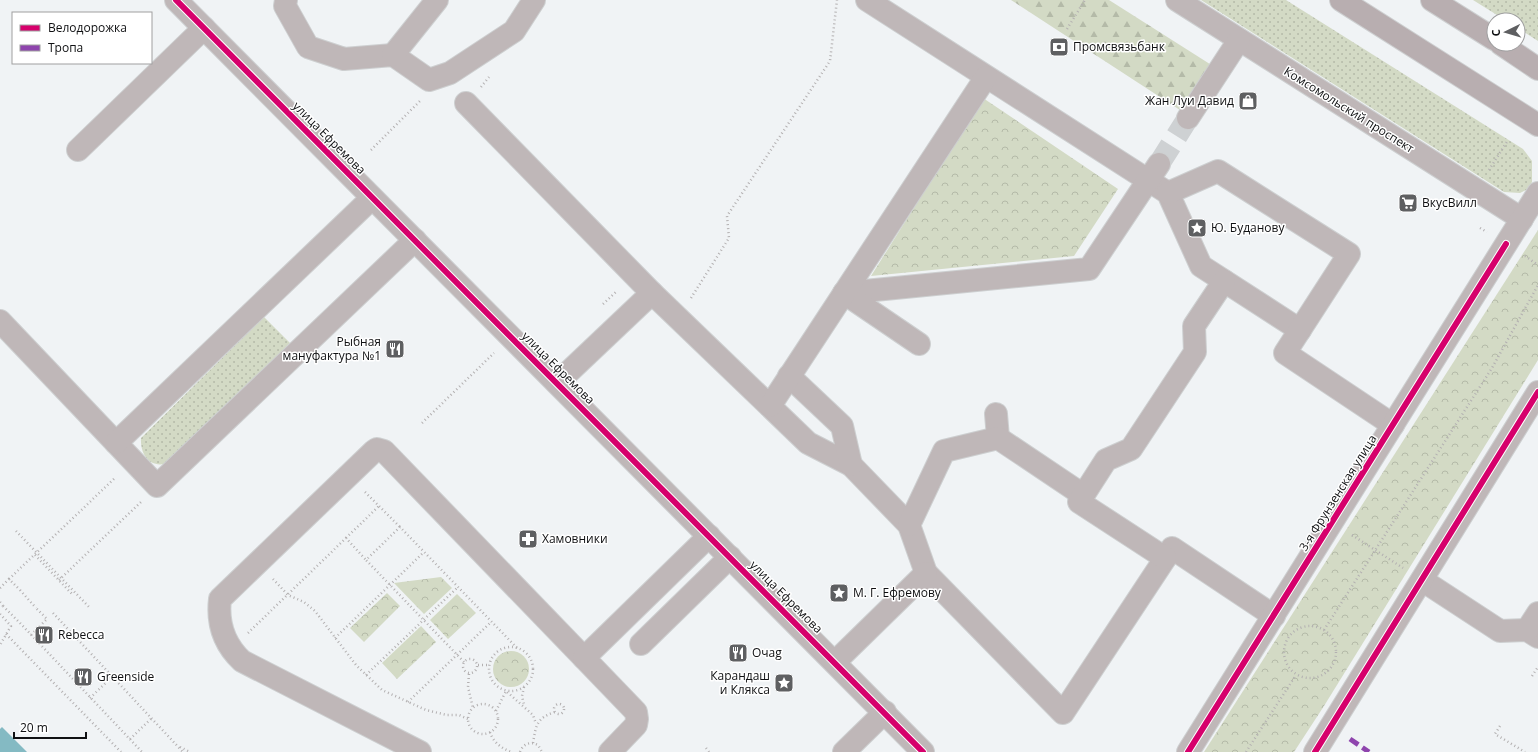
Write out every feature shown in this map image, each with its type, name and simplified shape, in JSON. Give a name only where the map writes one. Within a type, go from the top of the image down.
[{"type":"main road","points":[[1341,0],[1538,125]]},
{"type":"main road","points":[[1432,0],[1486,34]]},
{"type":"main road","points":[[1513,52],[1538,69]]},
{"type":"street","name":"улица Ефремова","points":[[176,0],[885,712],[923,752]]},
{"type":"street","points":[[286,0],[285,6],[308,47],[344,59],[393,55],[429,80],[450,73],[514,32],[534,0]]},
{"type":"street","points":[[393,55],[437,0]]},
{"type":"street","points":[[867,0],[986,77],[1153,172],[1168,193],[1201,266],[1300,330]]},
{"type":"street","name":"Комсомольский проспект","points":[[1177,0],[1522,219]]},
{"type":"street","points":[[78,150],[204,28]]},
{"type":"street","points":[[1188,118],[1239,40]]},
{"type":"street","points":[[770,406],[986,77]]},
{"type":"street","points":[[466,103],[652,293],[808,443],[851,464],[909,525],[926,573],[1063,713],[1172,548],[1274,616]]},
{"type":"street","points":[[1168,193],[1218,171],[1349,254],[1285,353],[1393,425]]},
{"type":"street","points":[[844,293],[1089,269],[1153,172]]},
{"type":"street","name":"3-я Фрунзенская улица","points":[[1188,752],[1538,193]]},
{"type":"street","points":[[116,443],[372,198]]},
{"type":"street","points":[[0,321],[157,486],[415,240]]},
{"type":"street","points":[[1165,558],[1079,502],[1106,460],[1131,449],[1191,359],[1195,352],[1194,326],[1224,281]]},
{"type":"street","points":[[557,383],[652,293]]},
{"type":"street","points":[[844,293],[920,344]]},
{"type":"street","points":[[789,376],[842,426],[851,464]]},
{"type":"street","points":[[1315,752],[1538,392]]},
{"type":"street","points":[[996,414],[998,438]]},
{"type":"street","points":[[909,525],[944,451],[998,438],[1083,495]]},
{"type":"street","points":[[420,752],[242,661],[231,649],[221,631],[218,612],[220,599],[377,449],[384,451],[636,712],[638,719],[636,725],[610,752]]},
{"type":"street","points":[[584,658],[709,536]]},
{"type":"street","points":[[641,644],[730,557]]},
{"type":"street","points":[[835,662],[926,573]]},
{"type":"street","points":[[1422,580],[1500,631],[1534,627]]},
{"type":"street","points":[[844,752],[885,712]]},
{"type":"path","points":[[678,318],[729,238],[727,216],[830,61],[836,0]]},
{"type":"path","points":[[1067,29],[1085,0]]},
{"type":"path","points":[[1487,174],[1508,140]]},
{"type":"path","points":[[1522,255],[1538,264]]},
{"type":"path","points":[[1324,630],[1492,368],[1538,285]]},
{"type":"path","points":[[601,306],[617,290]]},
{"type":"path","points":[[422,422],[511,336]]},
{"type":"path","points":[[349,475],[491,622],[518,649],[528,656],[532,666],[531,678],[524,687],[522,696],[524,705]]},
{"type":"path","points":[[0,588],[117,476]]},
{"type":"path","points":[[59,580],[146,497]]},
{"type":"path","points":[[231,649],[379,506]]},
{"type":"path","points":[[1332,522],[1422,580]]},
{"type":"path","points":[[366,560],[400,527]]},
{"type":"path","points":[[16,530],[89,607]]},
{"type":"path","points":[[346,538],[464,662],[464,669],[469,674],[468,687],[473,708],[468,719],[469,724],[476,732],[490,732],[497,722],[496,711],[506,691]]},
{"type":"path","points":[[335,638],[424,552]]},
{"type":"path","points":[[35,555],[72,594]]},
{"type":"path","points":[[9,579],[47,619],[31,635]]},
{"type":"path","points":[[366,676],[458,587]]},
{"type":"path","points":[[288,595],[304,602],[315,610],[356,665],[382,690],[426,710],[447,715],[459,715],[468,719]]},
{"type":"path","points":[[0,602],[142,752]]},
{"type":"path","points":[[53,613],[184,752]]},
{"type":"path","points":[[0,614],[11,626],[0,645]]},
{"type":"path","points":[[408,702],[491,622]]},
{"type":"path","points":[[1311,626],[1324,630],[1334,640],[1337,653],[1332,667],[1322,676],[1309,679],[1296,675],[1286,664],[1283,651],[1288,638],[1298,628],[1311,626]]},
{"type":"path","points":[[6,634],[121,752]]},
{"type":"path","points":[[518,649],[509,648],[499,651],[492,658],[490,665],[490,676],[494,683],[524,705],[533,715],[536,724],[533,743]]},
{"type":"path","points":[[464,662],[470,659],[474,660],[478,666]]},
{"type":"path","points":[[478,666],[490,665]]},
{"type":"path","points":[[469,674],[476,672],[478,666]]},
{"type":"path","points":[[1532,676],[1538,666]]},
{"type":"path","points":[[1246,752],[1296,675]]},
{"type":"path","points":[[90,698],[113,676]]},
{"type":"path","points":[[506,691],[517,690],[524,687]]},
{"type":"path","points":[[473,708],[485,704],[496,711]]},
{"type":"path","points":[[536,724],[545,716],[555,712]]},
{"type":"path","points":[[130,739],[152,718]]},
{"type":"path","points":[[1500,726],[1496,734],[1525,752]]},
{"type":"path","points":[[490,732],[493,740],[502,748],[511,752]]},
{"type":"path","points":[[520,752],[524,745],[533,743],[540,746],[542,752]]},
{"type":"path","points":[[177,745],[190,752]]},
{"type":"path","points":[[706,748],[709,752]]},
{"type":"green space","points":[[1011,0],[1109,0],[1213,66],[1183,112]]},
{"type":"green space","points":[[1201,0],[1286,0],[1523,149],[1532,161],[1532,182],[1528,189],[1520,193],[1504,192]]},
{"type":"green space","points":[[1473,0],[1538,0],[1538,41],[1526,33],[1526,12],[1492,12]]},
{"type":"green space","points":[[983,98],[1118,189],[1074,256],[871,276]]},
{"type":"green space","points":[[1538,230],[1538,360],[1324,706],[1294,752],[1204,752]]},
{"type":"green space","points":[[264,317],[290,343],[168,463],[156,464],[147,459],[142,450],[141,438]]},
{"type":"green space","points":[[441,577],[452,588],[424,614],[394,583]]},
{"type":"green space","points":[[387,593],[400,606],[364,642],[350,628]]},
{"type":"green space","points":[[457,594],[476,613],[448,639],[430,620]]},
{"type":"green space","points":[[421,626],[436,642],[397,679],[382,663]]},
{"type":"green space","points":[[515,651],[524,656],[528,662],[528,676],[524,682],[515,687],[507,687],[498,682],[494,676],[493,665],[498,656],[504,652]]},
{"type":"water","points":[[2,727],[27,752],[0,752],[0,729]]},
{"type":"tunnel","points":[[1159,164],[1188,118]]},
{"type":"marked path","points":[[1350,739],[1369,752]]},
{"type":"cycle path","points":[[176,0],[923,752]]},
{"type":"cycle path","points":[[1188,752],[1506,244]]},
{"type":"cycle path","points":[[1315,752],[1538,392]]},
{"type":"place","name":"Промсвязьбанк","points":[[1059,47]]},
{"type":"place","name":"Жан Луи Давид","points":[[1248,101]]},
{"type":"place","name":"ВкусВилл","points":[[1408,203]]},
{"type":"place","name":"Ю. Буданову","points":[[1197,228]]},
{"type":"place","name":"Рыбная мануфактура №1","points":[[395,349]]},
{"type":"place","name":"Хамовники","points":[[528,539]]},
{"type":"place","name":"М. Г. Ефремову","points":[[839,593]]},
{"type":"place","name":"Rebecca","points":[[44,635]]},
{"type":"place","name":"Очаg","points":[[738,653]]},
{"type":"place","name":"Greenside","points":[[83,677]]},
{"type":"place","name":"Карандаш и Клякса","points":[[784,683]]}]
